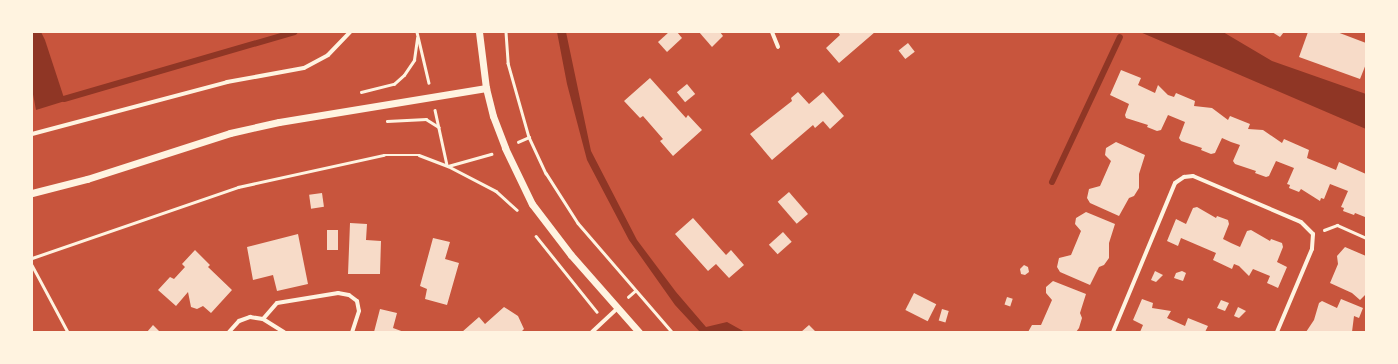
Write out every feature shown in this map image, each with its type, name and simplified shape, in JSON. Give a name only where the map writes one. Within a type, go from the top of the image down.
[{"type":"street","points":[[32,134],[227,82],[304,68],[328,55],[350,32]]},
{"type":"street","points":[[479,32],[486,88],[505,148],[532,204],[571,255],[639,332]]},
{"type":"street","points":[[772,32],[778,47]]},
{"type":"street","points":[[32,193],[87,179],[230,133],[287,120],[486,88]]},
{"type":"street","points":[[1113,332],[1175,183],[1184,177],[1193,176],[1301,222],[1313,234],[1312,249],[1277,332]]},
{"type":"street","points":[[263,319],[276,303],[338,293],[349,295],[357,301],[359,311],[352,332]]},
{"type":"street","points":[[592,332],[618,308]]},
{"type":"street","points":[[229,332],[239,320],[250,317],[263,319],[284,332]]},
{"type":"path","points":[[417,32],[417,38]]},
{"type":"path","points":[[506,32],[508,63],[529,137],[546,173],[578,223],[672,332]]},
{"type":"path","points":[[379,121],[426,119],[439,127],[448,166]]},
{"type":"path","points":[[448,166],[505,148],[529,137]]},
{"type":"path","points":[[32,258],[238,186],[384,155],[418,155],[448,166],[504,196],[522,216]]},
{"type":"path","points":[[1313,234],[1337,225],[1366,238]]},
{"type":"path","points":[[535,234],[604,321]]},
{"type":"path","points":[[32,265],[68,332]]},
{"type":"shaded area","points":[[32,32],[41,32],[45,40],[65,101],[36,110],[32,89]]},
{"type":"shaded area","points":[[557,32],[566,32],[591,151],[637,240],[676,292],[706,327],[727,322],[745,332],[700,332],[675,305],[629,240],[587,160],[567,84]]},
{"type":"shaded area","points":[[1140,32],[1223,32],[1272,61],[1366,94],[1366,129]]},
{"type":"building","points":[[669,32],[677,32],[682,38],[667,52],[658,42]]},
{"type":"building","points":[[699,32],[720,32],[723,36],[712,47]]},
{"type":"building","points":[[838,32],[875,32],[839,63],[826,48],[840,35]]},
{"type":"building","points":[[1272,32],[1284,32],[1280,37]]},
{"type":"building","points":[[1308,32],[1337,32],[1366,43],[1366,64],[1360,79],[1299,57]]},
{"type":"building","points":[[908,43],[915,52],[905,59],[899,50]]},
{"type":"building","points":[[1121,70],[1141,78],[1138,85],[1155,93],[1158,85],[1168,95],[1174,97],[1176,93],[1195,101],[1194,106],[1212,108],[1228,120],[1230,116],[1250,124],[1248,129],[1263,130],[1282,143],[1284,139],[1309,150],[1307,158],[1336,170],[1339,162],[1366,174],[1366,220],[1365,217],[1355,213],[1354,215],[1343,211],[1344,208],[1341,207],[1348,191],[1330,184],[1324,199],[1321,198],[1320,201],[1301,189],[1299,192],[1289,188],[1290,185],[1287,184],[1294,168],[1276,161],[1269,176],[1266,177],[1255,173],[1256,171],[1235,164],[1233,161],[1240,145],[1222,138],[1215,153],[1211,154],[1201,150],[1202,148],[1181,141],[1179,138],[1185,122],[1168,115],[1161,130],[1157,131],[1147,127],[1148,125],[1126,118],[1125,115],[1129,104],[1110,95]]},
{"type":"building","points":[[650,78],[686,118],[688,115],[702,130],[673,156],[660,141],[663,139],[643,116],[640,118],[624,101]]},
{"type":"building","points":[[687,84],[695,94],[685,102],[677,92]]},
{"type":"building","points":[[798,92],[809,104],[823,92],[844,116],[830,129],[823,121],[815,128],[813,125],[772,160],[750,134],[792,101],[791,98]]},
{"type":"building","points":[[1116,142],[1145,155],[1139,174],[1139,188],[1134,196],[1129,198],[1119,216],[1090,203],[1087,198],[1089,189],[1100,186],[1111,161],[1105,155],[1106,148]]},
{"type":"building","points":[[789,192],[808,214],[797,224],[778,202]]},
{"type":"building","points":[[322,193],[324,207],[311,209],[309,195]]},
{"type":"building","points":[[1197,207],[1216,218],[1217,216],[1228,220],[1229,224],[1223,239],[1240,247],[1247,231],[1251,230],[1270,241],[1271,239],[1282,243],[1283,247],[1277,262],[1287,267],[1278,288],[1267,283],[1270,276],[1253,269],[1249,276],[1239,266],[1234,264],[1232,269],[1213,260],[1216,253],[1181,238],[1178,246],[1167,241],[1176,219],[1186,224],[1193,208]]},
{"type":"building","points":[[1086,212],[1115,224],[1109,243],[1109,258],[1104,265],[1099,267],[1090,285],[1060,272],[1057,267],[1059,258],[1071,255],[1081,231],[1075,224],[1076,218]]},
{"type":"building","points":[[693,218],[726,255],[731,250],[744,265],[729,278],[716,264],[708,271],[675,234]]},
{"type":"building","points":[[350,223],[367,224],[366,240],[381,241],[380,274],[348,274]]},
{"type":"building","points":[[327,230],[338,230],[338,250],[327,250]]},
{"type":"building","points":[[783,232],[792,242],[778,254],[769,245]]},
{"type":"building","points":[[298,234],[308,284],[277,291],[273,275],[253,280],[247,247]]},
{"type":"building","points":[[433,238],[450,242],[445,259],[459,263],[447,305],[425,299],[427,289],[420,286]]},
{"type":"building","points":[[1345,247],[1366,256],[1366,294],[1360,300],[1352,293],[1330,283],[1338,264],[1337,256]]},
{"type":"building","points":[[195,250],[210,265],[208,267],[232,290],[211,313],[203,306],[197,309],[191,307],[188,292],[176,306],[158,290],[170,277],[174,279],[185,267],[182,264]]},
{"type":"building","points":[[1024,265],[1028,267],[1029,272],[1025,275],[1021,274],[1020,269]]},
{"type":"building","points":[[1155,271],[1163,275],[1156,282],[1151,280]]},
{"type":"building","points":[[1182,271],[1186,273],[1183,281],[1174,278],[1176,273]]},
{"type":"building","points":[[1053,281],[1086,294],[1080,313],[1082,318],[1079,328],[1076,332],[1028,332],[1032,325],[1041,325],[1052,300],[1046,293],[1046,287]]},
{"type":"building","points":[[914,293],[936,304],[928,321],[905,310]]},
{"type":"building","points":[[1007,297],[1013,299],[1010,306],[1005,305]]},
{"type":"building","points":[[1142,299],[1153,303],[1152,308],[1171,311],[1167,318],[1185,326],[1188,318],[1208,326],[1205,332],[1140,332],[1143,325],[1133,320]]},
{"type":"building","points":[[1341,299],[1363,308],[1359,318],[1354,316],[1352,332],[1306,332],[1314,320],[1319,303],[1322,301],[1337,308]]},
{"type":"building","points":[[1221,300],[1229,303],[1225,311],[1217,308]]},
{"type":"building","points":[[504,307],[518,316],[524,329],[521,332],[462,332],[479,317],[485,324]]},
{"type":"building","points":[[1238,307],[1246,311],[1239,318],[1234,316]]},
{"type":"building","points":[[380,309],[397,313],[393,328],[404,332],[374,332]]},
{"type":"building","points":[[942,309],[949,311],[945,322],[939,321]]},
{"type":"building","points":[[153,325],[160,332],[147,332]]},
{"type":"building","points":[[809,325],[816,332],[801,332]]},
{"type":"waterway","points":[[64,99],[294,32]]},
{"type":"waterway","points":[[1052,182],[1120,37]]}]
